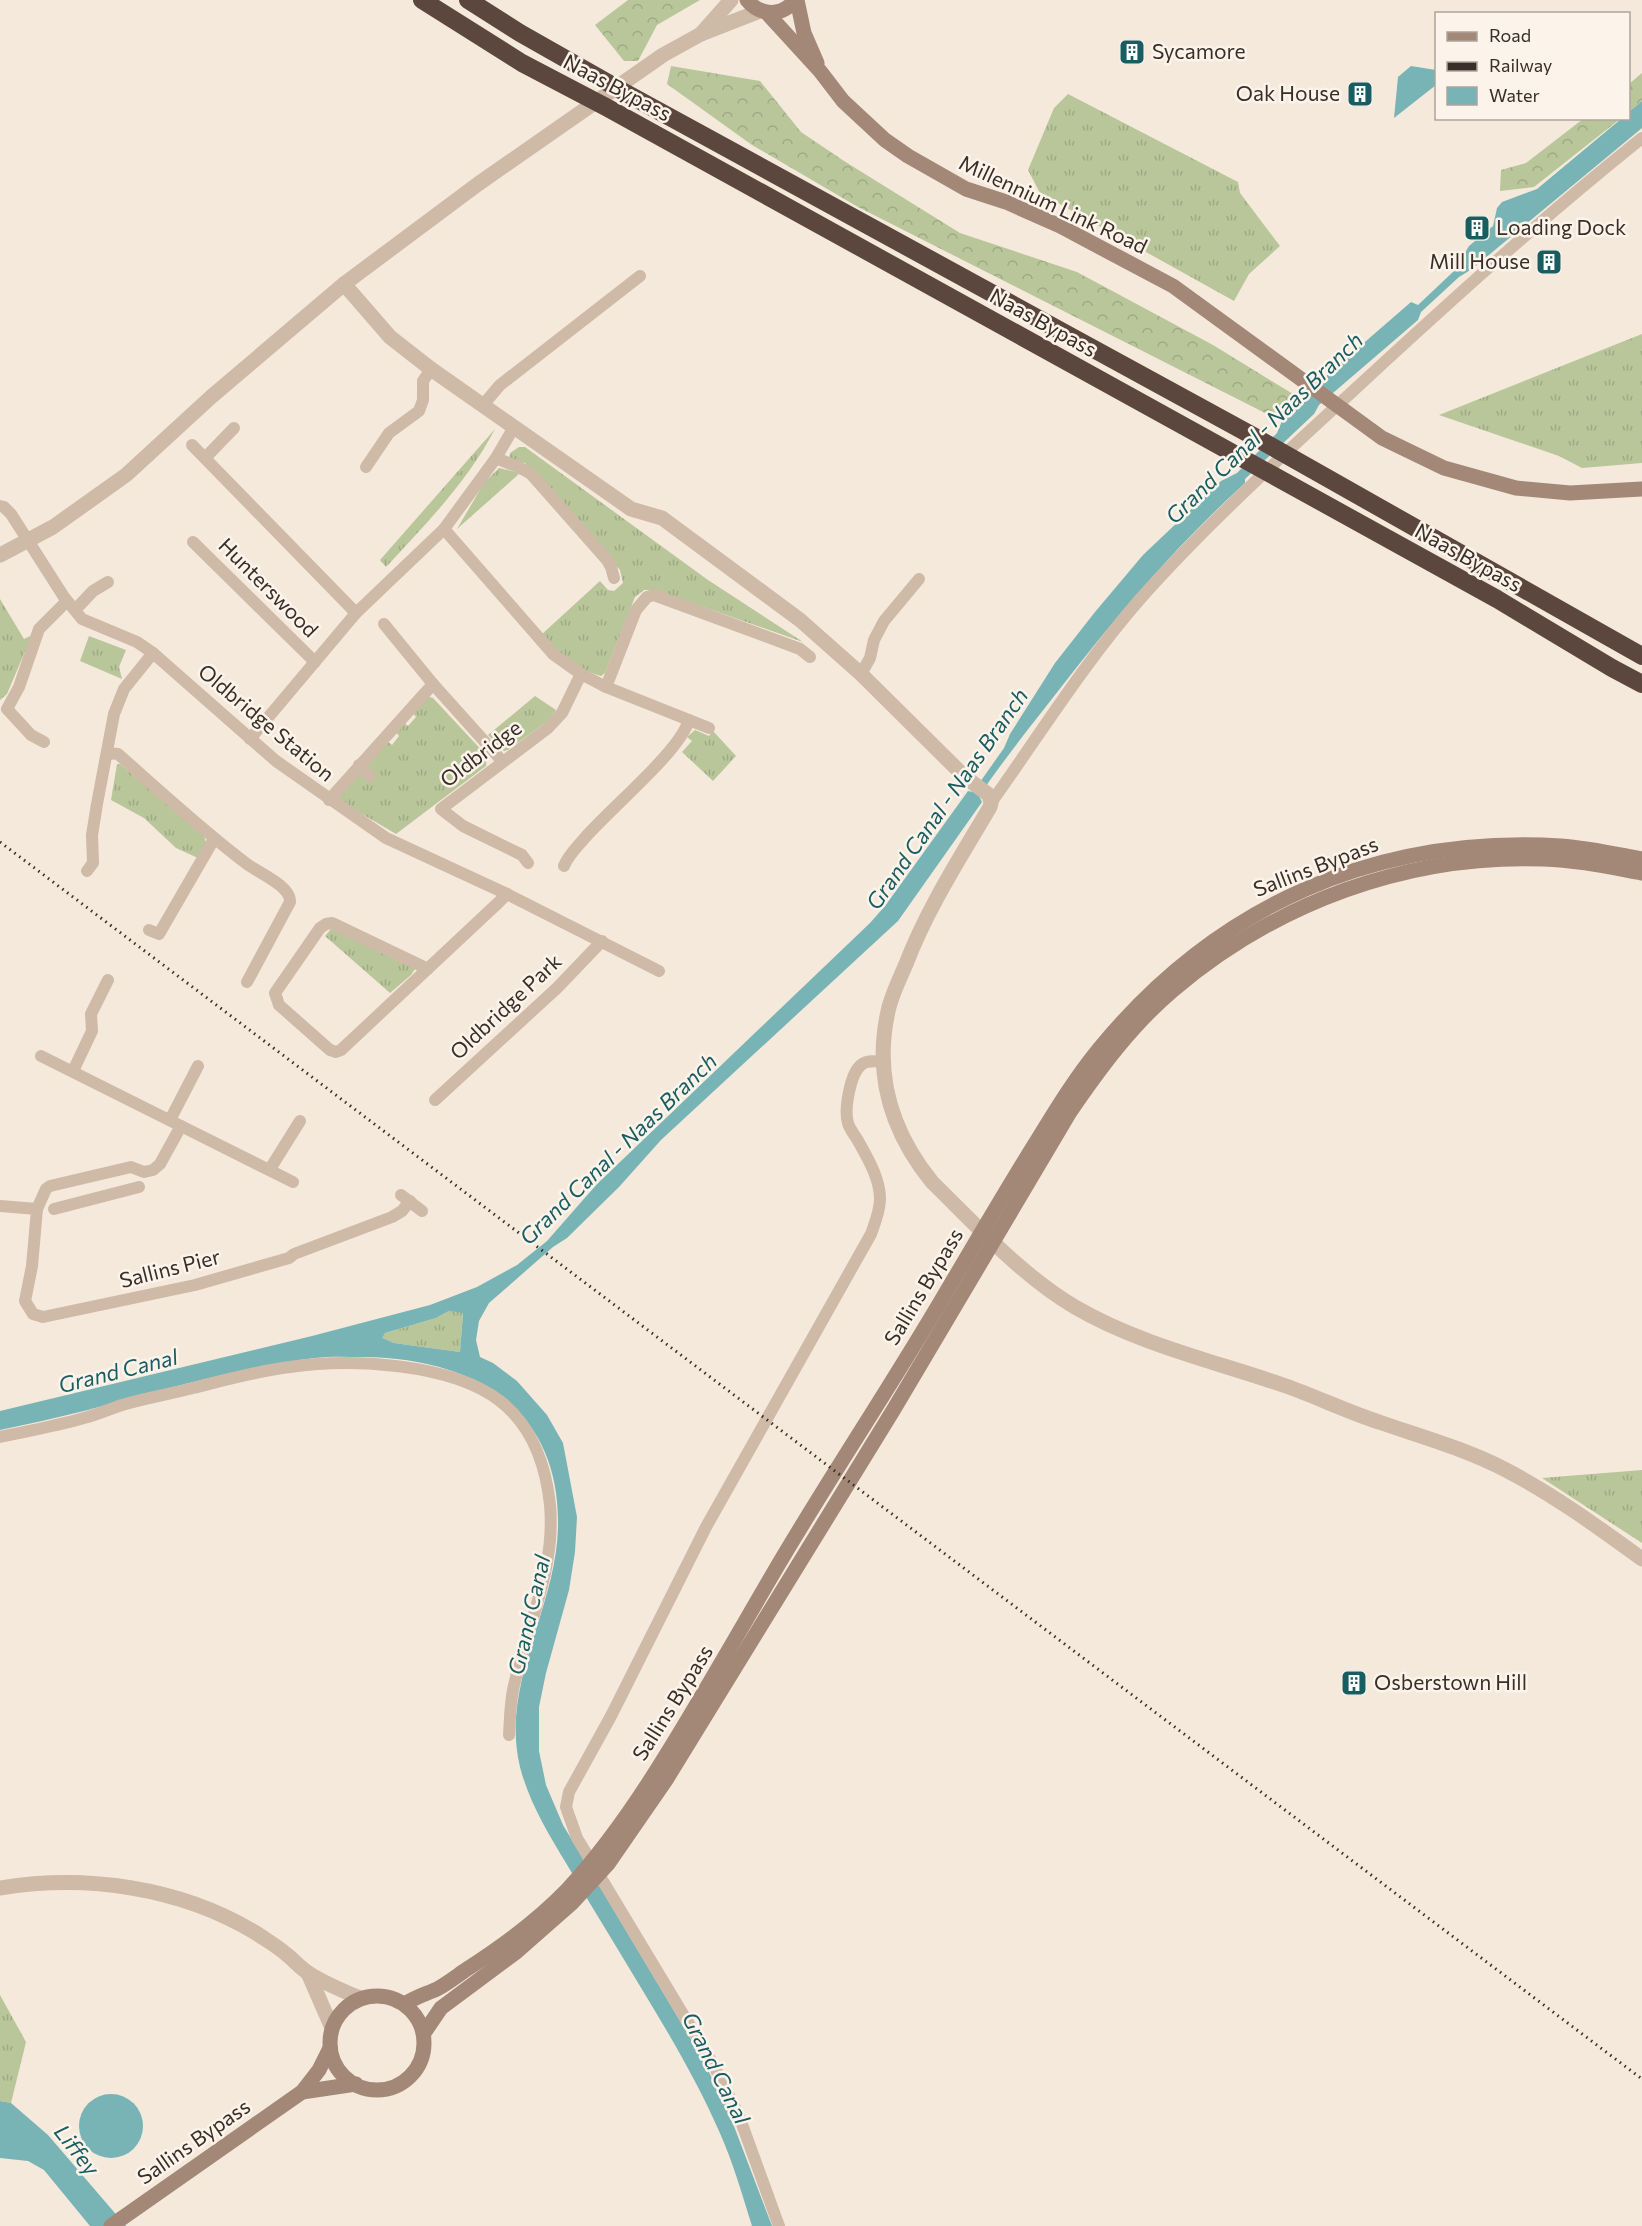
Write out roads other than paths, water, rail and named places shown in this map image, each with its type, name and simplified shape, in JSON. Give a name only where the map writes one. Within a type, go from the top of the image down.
[{"type":"highway","name":"Naas Bypass","points":[[422,0],[522,63],[606,107],[1497,599],[1642,686]]},
{"type":"highway","name":"Naas Bypass","points":[[468,0],[520,33],[624,92],[1253,436],[1509,583],[1642,656]]},
{"type":"highway","points":[[1509,583],[1642,649]]},
{"type":"main road","name":"Millennium Link Road","points":[[747,0],[764,12],[820,71],[843,101],[885,140],[929,169],[966,189],[1006,202],[1060,226],[1173,286],[1382,438],[1444,468],[1484,481],[1516,488],[1570,493],[1642,489]]},
{"type":"main road","name":"Millennium Link Road","points":[[796,0],[804,33],[820,71]]},
{"type":"main road","points":[[764,12],[784,10],[796,0]]},
{"type":"main road","name":"Sallins Bypass","points":[[605,1856],[717,1674],[776,1568],[881,1400],[1001,1197],[1075,1080],[1101,1046],[1143,1001],[1207,946],[1249,916],[1284,897],[1368,866],[1421,853],[1527,845],[1566,846],[1642,859]]},
{"type":"main road","name":"Sallins Bypass","points":[[424,2033],[441,2008],[515,1953],[569,1898],[666,1780],[894,1409],[1070,1112],[1119,1046],[1171,992],[1252,933],[1289,913],[1315,900],[1394,875],[1456,862],[1511,859],[1544,859],[1583,863],[1642,873]]},
{"type":"main road","name":"Sallins Bypass","points":[[405,2004],[419,1995],[435,1990],[498,1949],[569,1898]]},
{"type":"main road","points":[[373,1995],[386,1996],[405,2004],[419,2020],[424,2033],[421,2061],[414,2073],[404,2082],[391,2088],[378,2090],[364,2088],[341,2074],[333,2062],[330,2048],[332,2028],[338,2015],[360,1998],[373,1995]]},
{"type":"main road","name":"Sallins Bypass","points":[[111,2226],[302,2092],[319,2070],[330,2048]]},
{"type":"main road","name":"Sallins Bypass","points":[[302,2092],[356,2084]]},
{"type":"street","points":[[701,34],[731,0]]},
{"type":"street","points":[[0,555],[53,527],[126,475],[211,397],[344,285],[460,197],[663,55],[701,34],[764,12]]},
{"type":"street","points":[[1642,138],[1557,207],[1324,418],[1233,503],[1141,598],[1073,683],[990,799],[914,940],[890,1004],[883,1036],[882,1062],[891,1106],[903,1139],[918,1165],[974,1223],[1037,1281],[1074,1306],[1099,1320],[1171,1348],[1470,1453],[1506,1470],[1568,1506],[1642,1559]]},
{"type":"street","points":[[483,405],[500,385],[640,276]]},
{"type":"street","points":[[344,285],[390,337],[431,369],[631,509],[662,518],[800,620],[861,674],[990,799]]},
{"type":"street","points":[[366,467],[389,433],[419,411],[423,400],[423,381],[431,369]]},
{"type":"street","points":[[250,740],[356,613],[444,529],[496,458],[514,427]]},
{"type":"street","points":[[205,458],[234,428]]},
{"type":"street","points":[[192,445],[356,613]]},
{"type":"street","points":[[496,458],[531,474],[607,560],[614,578]]},
{"type":"street","name":"Oldbridge Station","points":[[0,506],[11,514],[81,619],[137,642],[153,653],[276,761],[386,838]]},
{"type":"street","points":[[444,529],[553,654],[581,674],[606,687],[710,728]]},
{"type":"street","name":"Hunterswood","points":[[193,542],[315,662]]},
{"type":"street","points":[[861,674],[870,658],[874,640],[884,621],[919,579]]},
{"type":"street","points":[[44,742],[32,735],[7,709],[19,687],[39,629],[108,582]]},
{"type":"street","points":[[606,687],[636,610],[647,597],[654,595],[800,649],[810,657]]},
{"type":"street","points":[[384,624],[433,684],[502,761]]},
{"type":"street","points":[[87,871],[93,862],[92,836],[114,714],[124,688],[153,653]]},
{"type":"street","name":"Oldbridge","points":[[528,863],[522,855],[463,826],[441,809],[548,728],[562,713],[581,674]]},
{"type":"street","points":[[329,800],[433,684]]},
{"type":"street","points":[[564,866],[567,859],[594,827],[667,754],[686,728],[688,720]]},
{"type":"street","points":[[107,753],[118,754],[214,839],[283,888],[290,897],[290,902],[247,982]]},
{"type":"street","points":[[359,765],[370,776]]},
{"type":"street","points":[[430,818],[441,809]]},
{"type":"street","name":"Oldbridge Park","points":[[386,838],[507,894],[659,971]]},
{"type":"street","points":[[149,930],[159,934],[214,839]]},
{"type":"street","points":[[428,969],[332,923],[320,928],[275,993],[279,1005],[330,1050],[336,1052],[341,1050],[428,969],[507,894]]},
{"type":"street","name":"Oldbridge Park","points":[[435,1100],[557,988],[602,941]]},
{"type":"street","points":[[73,1071],[92,1030],[91,1014],[108,980]]},
{"type":"street","points":[[41,1056],[293,1182]]},
{"type":"street","points":[[779,2226],[729,2094],[576,1838],[566,1807],[569,1792],[611,1716],[706,1527],[871,1234],[880,1199],[878,1187],[873,1170],[848,1123],[848,1104],[851,1082],[859,1066],[869,1061],[882,1062]]},
{"type":"street","points":[[176,1123],[198,1066]]},
{"type":"street","points":[[270,1169],[300,1120]]},
{"type":"street","name":"Sallins Pier","points":[[176,1123],[160,1164],[153,1170],[144,1172],[131,1167],[48,1186],[37,1209],[32,1266],[25,1301],[33,1314],[43,1317],[195,1285],[289,1258],[392,1217],[402,1211],[406,1198],[422,1211]]},
{"type":"street","points":[[104,1173],[110,1194]]},
{"type":"street","points":[[54,1209],[139,1187]]},
{"type":"street","points":[[0,1206],[37,1209]]},
{"type":"street","points":[[0,1437],[85,1418],[123,1405],[237,1377],[326,1363],[353,1362],[417,1369],[456,1379],[500,1401],[519,1420],[532,1439],[539,1455],[549,1497],[551,1536],[542,1587],[513,1689],[509,1735]]},
{"type":"street","points":[[0,1888],[35,1882],[95,1883],[141,1890],[197,1905],[254,1932],[284,1952],[308,1973],[360,1998]]},
{"type":"street","points":[[308,1973],[332,2028]]},
{"type":"water","points":[[1411,66],[1435,70],[1435,86],[1394,118],[1398,77]]},
{"type":"water","points":[[1642,101],[1642,128],[1472,269],[1459,277],[1421,312],[1418,320],[1319,405],[1314,414],[1245,479],[1245,483],[1149,581],[1083,659],[999,768],[979,796],[982,802],[898,921],[661,1140],[619,1187],[567,1238],[553,1247],[489,1303],[479,1321],[476,1340],[480,1357],[493,1363],[517,1381],[547,1415],[563,1443],[577,1517],[575,1552],[569,1590],[539,1707],[539,1751],[546,1785],[563,1825],[692,2041],[724,2100],[772,2226],[752,2226],[729,2154],[696,2082],[546,1829],[528,1793],[520,1767],[516,1736],[517,1706],[555,1558],[558,1528],[555,1486],[544,1451],[527,1422],[504,1398],[475,1380],[442,1368],[405,1360],[365,1357],[321,1357],[256,1368],[74,1414],[0,1430],[0,1411],[312,1336],[430,1305],[477,1287],[517,1265],[547,1241],[597,1184],[870,923],[885,906],[968,791],[973,792],[1004,748],[1010,734],[1055,663],[1143,555],[1221,481],[1237,473],[1277,433],[1282,421],[1309,398],[1328,374],[1411,302],[1418,305],[1454,271],[1469,246],[1493,226],[1497,208],[1502,202],[1537,189],[1620,120],[1630,120],[1630,111]],"holes":[[[449,1311],[463,1313],[460,1352],[394,1343],[382,1338],[385,1333],[436,1318]]]},
{"type":"water","points":[[111,2094],[123,2096],[134,2103],[141,2114],[143,2126],[141,2138],[134,2149],[123,2156],[111,2158],[99,2156],[88,2149],[81,2138],[79,2126],[81,2114],[88,2103],[99,2096]]},
{"type":"water","points":[[0,2101],[11,2103],[48,2135],[126,2226],[90,2226],[44,2170],[28,2161],[0,2158]]},
{"type":"railway","points":[[0,842],[1642,2079]]},
{"type":"place","name":"Sycamore","points":[[1132,52]]},
{"type":"place","name":"Oak House","points":[[1360,94]]},
{"type":"place","name":"Loading Dock","points":[[1477,228]]},
{"type":"place","name":"Mill House","points":[[1549,262]]},
{"type":"place","name":"Osberstown Hill","points":[[1354,1683]]},
{"type":"water label","name":"Grand Canal - Naas Branch","points":[[1264,428]]},
{"type":"water label","name":"Grand Canal - Naas Branch","points":[[947,799]]},
{"type":"water label","name":"Grand Canal - Naas Branch","points":[[618,1149]]},
{"type":"water label","name":"Grand Canal","points":[[118,1371]]},
{"type":"water label","name":"Grand Canal","points":[[529,1615]]},
{"type":"water label","name":"Grand Canal","points":[[716,2068]]},
{"type":"water label","name":"Liffey","points":[[77,2150]]}]
